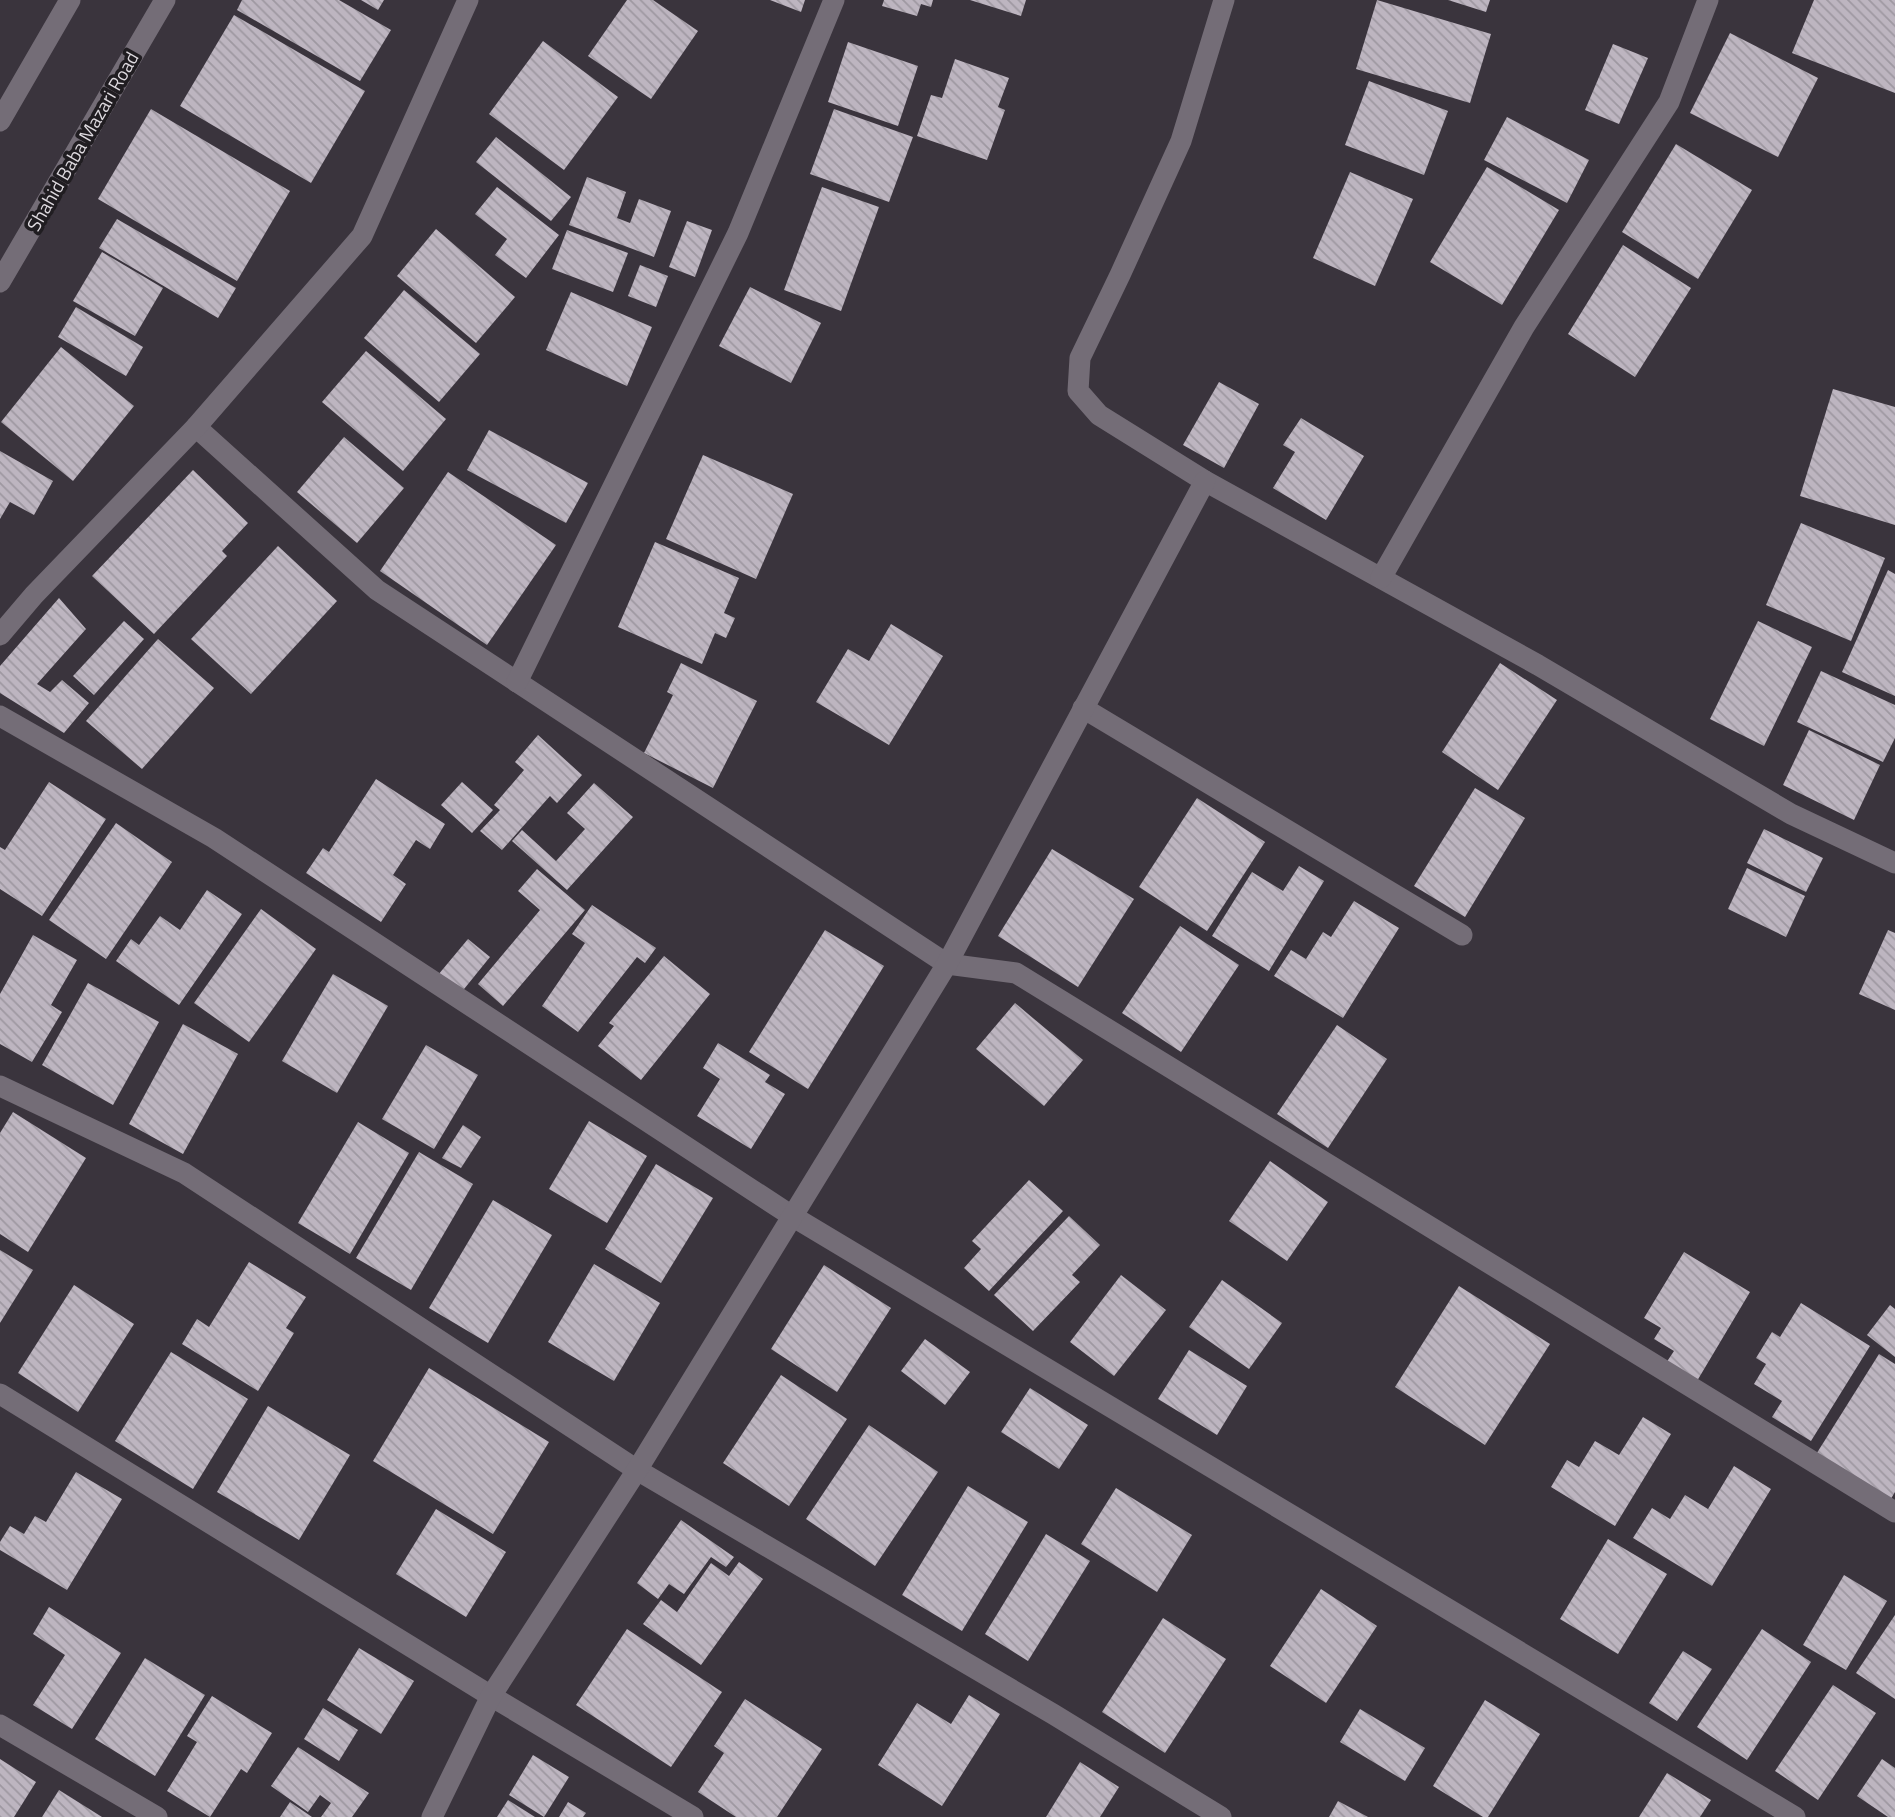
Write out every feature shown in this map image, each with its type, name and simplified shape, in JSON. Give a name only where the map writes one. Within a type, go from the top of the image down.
[{"type":"street","points":[[0,121],[70,0]]},
{"type":"street","name":"Shahid Baba Mazari Road","points":[[0,282],[165,0]]},
{"type":"street","points":[[0,635],[34,595],[196,428],[362,236],[468,0]]},
{"type":"street","points":[[516,682],[738,233],[834,0]]},
{"type":"street","points":[[1224,0],[1181,141],[1121,275],[1080,358],[1079,391],[1099,415],[1205,481],[1538,665],[1791,814],[1895,863]]},
{"type":"street","points":[[1381,578],[1524,327],[1669,102],[1708,0]]},
{"type":"street","points":[[196,428],[377,590],[947,964],[1016,974],[1895,1513]]},
{"type":"street","points":[[432,1817],[491,1696],[637,1470],[947,964],[1205,481]]},
{"type":"street","points":[[1083,708],[1462,935]]},
{"type":"street","points":[[0,716],[214,838],[792,1216],[1795,1817]]},
{"type":"street","points":[[0,1086],[184,1173],[637,1470],[1053,1714],[1222,1817]]},
{"type":"street","points":[[0,1394],[693,1817]]},
{"type":"street","points":[[0,1725],[157,1817]]},
{"type":"building","points":[[242,0],[339,0],[391,30],[360,81],[237,10]]},
{"type":"building","points":[[361,0],[384,0],[378,10]]},
{"type":"building","points":[[627,0],[653,0],[698,31],[651,99],[588,56]]},
{"type":"building","points":[[770,0],[805,0],[801,12]]},
{"type":"building","points":[[884,0],[933,0],[931,7],[921,4],[917,16],[882,6]]},
{"type":"building","points":[[970,0],[1026,0],[1021,16]]},
{"type":"building","points":[[1377,0],[1491,34],[1470,103],[1356,69]]},
{"type":"building","points":[[1448,0],[1490,0],[1486,12]]},
{"type":"building","points":[[1814,0],[1895,0],[1895,93],[1792,53]]},
{"type":"building","points":[[234,15],[365,91],[311,183],[180,106]]},
{"type":"building","points":[[1730,33],[1818,78],[1778,157],[1690,113]]},
{"type":"building","points":[[543,41],[618,97],[564,170],[489,114]]},
{"type":"building","points":[[848,42],[918,66],[898,126],[828,102]]},
{"type":"building","points":[[1613,44],[1648,58],[1619,124],[1585,110]]},
{"type":"building","points":[[955,59],[1009,78],[998,107],[1005,110],[987,160],[917,136],[931,95],[942,98]]},
{"type":"building","points":[[1369,81],[1448,111],[1424,175],[1345,145]]},
{"type":"building","points":[[151,109],[290,191],[237,281],[98,199]]},
{"type":"building","points":[[834,109],[913,137],[889,202],[810,174]]},
{"type":"building","points":[[1507,117],[1589,160],[1567,203],[1484,160]]},
{"type":"building","points":[[496,137],[571,197],[551,221],[476,162]]},
{"type":"building","points":[[1676,144],[1752,190],[1698,279],[1622,232]]},
{"type":"building","points":[[1487,167],[1559,210],[1502,305],[1430,262]]},
{"type":"building","points":[[1350,172],[1413,199],[1375,286],[1313,258]]},
{"type":"building","points":[[587,177],[626,192],[617,218],[630,223],[639,199],[671,211],[654,257],[569,225]]},
{"type":"building","points":[[497,187],[559,235],[526,278],[495,255],[507,239],[475,214]]},
{"type":"building","points":[[822,187],[879,207],[841,311],[784,290]]},
{"type":"building","points":[[117,219],[236,288],[218,318],[99,248]]},
{"type":"building","points":[[687,221],[712,230],[695,277],[669,267]]},
{"type":"building","points":[[436,229],[515,297],[476,343],[397,276]]},
{"type":"building","points":[[567,230],[628,253],[613,292],[552,269]]},
{"type":"building","points":[[1623,245],[1691,288],[1635,377],[1568,334]]},
{"type":"building","points":[[102,252],[163,288],[135,336],[73,301]]},
{"type":"building","points":[[640,265],[668,276],[656,307],[628,296]]},
{"type":"building","points":[[750,287],[821,323],[791,383],[719,346]]},
{"type":"building","points":[[404,290],[480,354],[439,402],[364,338]]},
{"type":"building","points":[[571,292],[652,327],[627,386],[546,350]]},
{"type":"building","points":[[76,307],[143,347],[126,376],[58,337]]},
{"type":"building","points":[[61,347],[134,406],[73,481],[1,422]]},
{"type":"building","points":[[366,351],[446,419],[403,471],[322,402]]},
{"type":"building","points":[[1219,382],[1259,404],[1224,468],[1183,445]]},
{"type":"building","points":[[1833,389],[1895,407],[1895,525],[1800,496]]},
{"type":"building","points":[[1301,418],[1364,456],[1326,520],[1273,488],[1295,452],[1283,445]]},
{"type":"building","points":[[489,430],[588,483],[566,523],[467,470]]},
{"type":"building","points":[[344,437],[404,488],[357,543],[297,492]]},
{"type":"building","points":[[0,451],[53,481],[34,515],[10,502],[0,519]]},
{"type":"building","points":[[703,455],[793,494],[756,579],[666,539]]},
{"type":"building","points":[[193,470],[248,523],[222,551],[227,556],[154,634],[92,576]]},
{"type":"building","points":[[448,472],[556,545],[487,645],[380,571]]},
{"type":"building","points":[[1801,523],[1885,558],[1851,641],[1766,605]]},
{"type":"building","points":[[655,542],[739,578],[724,613],[735,618],[726,638],[715,633],[702,664],[618,627]]},
{"type":"building","points":[[278,546],[337,601],[251,694],[191,639]]},
{"type":"building","points":[[1888,570],[1895,574],[1895,696],[1842,672]]},
{"type":"building","points":[[59,598],[86,629],[37,684],[50,692],[62,680],[89,703],[64,733],[0,693],[0,666]]},
{"type":"building","points":[[124,621],[144,639],[94,695],[73,676]]},
{"type":"building","points":[[1758,621],[1812,647],[1764,746],[1710,719]]},
{"type":"building","points":[[891,624],[943,656],[889,745],[816,702],[848,649],[869,661]]},
{"type":"building","points":[[158,639],[214,688],[142,769],[86,721]]},
{"type":"building","points":[[681,663],[757,701],[713,788],[644,753],[673,695],[667,692]]},
{"type":"building","points":[[1500,663],[1557,700],[1498,790],[1442,752]]},
{"type":"building","points":[[1821,671],[1895,705],[1895,738],[1883,762],[1797,722]]},
{"type":"building","points":[[1809,730],[1880,765],[1854,820],[1783,785]]},
{"type":"building","points":[[538,735],[582,775],[557,803],[550,796],[502,850],[480,831],[500,810],[494,805],[524,770],[515,762]]},
{"type":"building","points":[[376,779],[445,824],[430,849],[416,840],[393,875],[406,884],[381,922],[306,873],[323,848],[329,852]]},
{"type":"building","points":[[49,782],[106,819],[42,916],[0,889],[0,847],[5,850]]},
{"type":"building","points":[[462,782],[493,810],[472,833],[441,805]]},
{"type":"building","points":[[594,783],[633,817],[567,890],[512,841],[522,830],[556,861],[585,829],[567,813]]},
{"type":"building","points":[[1475,788],[1525,818],[1465,917],[1414,886]]},
{"type":"building","points":[[1197,798],[1265,842],[1207,931],[1139,887]]},
{"type":"building","points":[[116,823],[172,862],[106,959],[49,920]]},
{"type":"building","points":[[1764,829],[1823,858],[1806,892],[1747,863]]},
{"type":"building","points":[[1052,849],[1134,899],[1078,987],[998,936]]},
{"type":"building","points":[[1299,866],[1324,881],[1269,971],[1212,936],[1252,872],[1283,891]]},
{"type":"building","points":[[1747,868],[1805,896],[1786,937],[1728,909]]},
{"type":"building","points":[[537,869],[585,910],[503,1006],[478,984],[540,910],[518,891]]},
{"type":"building","points":[[207,890],[242,914],[179,1005],[116,961],[131,939],[139,945],[160,916],[180,930]]},
{"type":"building","points":[[1354,901],[1399,928],[1343,1018],[1274,976],[1291,950],[1306,959],[1323,932],[1331,937]]},
{"type":"building","points":[[592,905],[656,948],[645,963],[637,957],[578,1032],[542,1006],[585,943],[572,934]]},
{"type":"building","points":[[261,909],[316,949],[249,1042],[194,1003]]},
{"type":"building","points":[[1180,926],[1239,965],[1181,1052],[1122,1013]]},
{"type":"building","points":[[825,930],[884,966],[808,1089],[749,1052]]},
{"type":"building","points":[[1888,930],[1895,933],[1895,1010],[1859,994]]},
{"type":"building","points":[[33,935],[77,960],[51,1005],[62,1012],[32,1062],[0,1044],[0,994]]},
{"type":"building","points":[[468,939],[490,957],[460,994],[438,975]]},
{"type":"building","points":[[664,956],[710,994],[641,1080],[598,1046],[614,1026],[609,1023]]},
{"type":"building","points":[[333,974],[388,1006],[337,1093],[282,1061]]},
{"type":"building","points":[[88,983],[159,1022],[113,1105],[42,1065]]},
{"type":"building","points":[[1015,1003],[1083,1060],[1044,1106],[976,1049]]},
{"type":"building","points":[[183,1024],[238,1054],[183,1154],[129,1124]]},
{"type":"building","points":[[1337,1025],[1387,1059],[1328,1148],[1277,1114]]},
{"type":"building","points":[[718,1043],[770,1075],[765,1082],[785,1094],[751,1149],[697,1116],[720,1079],[703,1068]]},
{"type":"building","points":[[426,1045],[478,1075],[434,1149],[382,1119]]},
{"type":"building","points":[[13,1112],[86,1158],[28,1252],[0,1234],[0,1133]]},
{"type":"building","points":[[589,1121],[647,1156],[607,1223],[549,1189]]},
{"type":"building","points":[[358,1122],[409,1153],[350,1254],[298,1223]]},
{"type":"building","points":[[463,1125],[481,1137],[461,1168],[442,1158]]},
{"type":"building","points":[[419,1152],[473,1184],[411,1290],[356,1258]]},
{"type":"building","points":[[1270,1161],[1328,1202],[1287,1261],[1229,1221]]},
{"type":"building","points":[[656,1164],[713,1198],[661,1283],[605,1249]]},
{"type":"building","points":[[1029,1180],[1063,1211],[989,1291],[964,1268],[981,1249],[972,1241]]},
{"type":"building","points":[[493,1200],[552,1235],[488,1343],[429,1308]]},
{"type":"building","points":[[1069,1216],[1100,1245],[1072,1275],[1080,1282],[1033,1331],[994,1295]]},
{"type":"building","points":[[0,1250],[33,1270],[0,1323]]},
{"type":"building","points":[[1684,1252],[1750,1292],[1697,1381],[1666,1363],[1674,1351],[1654,1339],[1661,1328],[1644,1318]]},
{"type":"building","points":[[249,1262],[306,1297],[286,1328],[294,1333],[258,1391],[182,1344],[197,1319],[209,1327]]},
{"type":"building","points":[[594,1264],[660,1303],[614,1381],[548,1342]]},
{"type":"building","points":[[824,1265],[891,1308],[837,1392],[771,1349]]},
{"type":"building","points":[[1121,1275],[1166,1310],[1114,1376],[1070,1342]]},
{"type":"building","points":[[1222,1280],[1282,1323],[1249,1369],[1189,1327]]},
{"type":"building","points":[[74,1285],[134,1324],[78,1412],[18,1373]]},
{"type":"building","points":[[1459,1286],[1550,1344],[1485,1445],[1395,1387]]},
{"type":"building","points":[[1801,1303],[1870,1346],[1811,1441],[1772,1417],[1782,1401],[1754,1384],[1766,1364],[1756,1358],[1772,1332],[1780,1337]]},
{"type":"building","points":[[1890,1305],[1895,1309],[1895,1357],[1867,1335]]},
{"type":"building","points":[[925,1339],[970,1372],[945,1405],[901,1371]]},
{"type":"building","points":[[1189,1350],[1247,1386],[1217,1435],[1158,1399]]},
{"type":"building","points":[[171,1352],[248,1399],[193,1489],[115,1441]]},
{"type":"building","points":[[1879,1354],[1895,1364],[1895,1492],[1889,1502],[1815,1456]]},
{"type":"building","points":[[429,1368],[549,1442],[493,1534],[373,1461]]},
{"type":"building","points":[[781,1375],[847,1419],[789,1506],[723,1463]]},
{"type":"building","points":[[1030,1388],[1088,1425],[1059,1469],[1001,1432]]},
{"type":"building","points":[[268,1406],[350,1455],[299,1540],[217,1492]]},
{"type":"building","points":[[1643,1417],[1671,1434],[1615,1526],[1551,1487],[1567,1460],[1579,1467],[1595,1441],[1619,1455]]},
{"type":"building","points":[[869,1425],[938,1472],[875,1566],[806,1519]]},
{"type":"building","points":[[1734,1466],[1771,1489],[1712,1586],[1633,1538],[1652,1508],[1670,1519],[1685,1495],[1708,1509]]},
{"type":"building","points":[[76,1472],[122,1499],[67,1590],[0,1550],[0,1542],[10,1526],[24,1534],[35,1516],[46,1522]]},
{"type":"building","points":[[968,1486],[1028,1522],[962,1631],[902,1595]]},
{"type":"building","points":[[1116,1488],[1192,1535],[1157,1592],[1081,1544]]},
{"type":"building","points":[[436,1509],[506,1552],[466,1617],[396,1574]]},
{"type":"building","points":[[681,1520],[734,1557],[726,1567],[711,1557],[684,1594],[669,1584],[658,1599],[637,1583]]},
{"type":"building","points":[[1046,1534],[1090,1561],[1028,1661],[985,1634]]},
{"type":"building","points":[[1608,1539],[1667,1574],[1618,1654],[1560,1619]]},
{"type":"building","points":[[739,1562],[763,1579],[701,1665],[643,1624],[661,1600],[677,1612],[711,1563],[729,1576]]},
{"type":"building","points":[[1844,1575],[1887,1601],[1846,1670],[1803,1645]]},
{"type":"building","points":[[1321,1589],[1377,1626],[1326,1703],[1270,1666]]},
{"type":"building","points":[[49,1607],[121,1653],[72,1729],[33,1705],[65,1655],[33,1634]]},
{"type":"building","points":[[1895,1615],[1895,1699],[1856,1673]]},
{"type":"building","points":[[1163,1618],[1226,1659],[1165,1753],[1102,1712]]},
{"type":"building","points":[[627,1629],[722,1692],[671,1767],[576,1705]]},
{"type":"building","points":[[1762,1629],[1811,1662],[1747,1760],[1697,1727]]},
{"type":"building","points":[[359,1648],[414,1681],[381,1734],[327,1700]]},
{"type":"building","points":[[1683,1651],[1712,1669],[1677,1721],[1649,1703]]},
{"type":"building","points":[[145,1658],[205,1695],[155,1776],[95,1739]]},
{"type":"building","points":[[1833,1685],[1876,1713],[1818,1800],[1775,1771]]},
{"type":"building","points":[[969,1695],[1000,1714],[942,1806],[878,1765],[917,1703],[951,1724]]},
{"type":"building","points":[[212,1696],[272,1733],[247,1773],[241,1769],[210,1817],[167,1791],[197,1742],[187,1736]]},
{"type":"building","points":[[745,1699],[822,1749],[777,1817],[736,1817],[698,1792],[724,1753],[714,1746]]},
{"type":"building","points":[[1485,1700],[1540,1734],[1488,1817],[1483,1817],[1433,1786]]},
{"type":"building","points":[[323,1708],[358,1730],[339,1761],[304,1739]]},
{"type":"building","points":[[1360,1709],[1425,1748],[1405,1781],[1340,1742]]},
{"type":"building","points":[[298,1747],[369,1793],[352,1817],[321,1817],[331,1803],[320,1795],[308,1812],[271,1786]]},
{"type":"building","points":[[533,1755],[569,1777],[544,1817],[509,1795]]},
{"type":"building","points":[[0,1759],[36,1782],[14,1817],[0,1817]]},
{"type":"building","points":[[1882,1759],[1895,1768],[1895,1817],[1888,1817],[1857,1796]]},
{"type":"building","points":[[1080,1762],[1119,1787],[1100,1817],[1046,1817]]},
{"type":"building","points":[[1667,1773],[1711,1800],[1700,1817],[1639,1817]]},
{"type":"building","points":[[59,1790],[102,1817],[42,1817]]},
{"type":"building","points":[[508,1800],[535,1817],[497,1817]]},
{"type":"building","points":[[1338,1801],[1368,1817],[1329,1817]]},
{"type":"building","points":[[290,1802],[312,1817],[280,1817]]},
{"type":"building","points":[[568,1802],[586,1813],[583,1817],[559,1817]]}]
